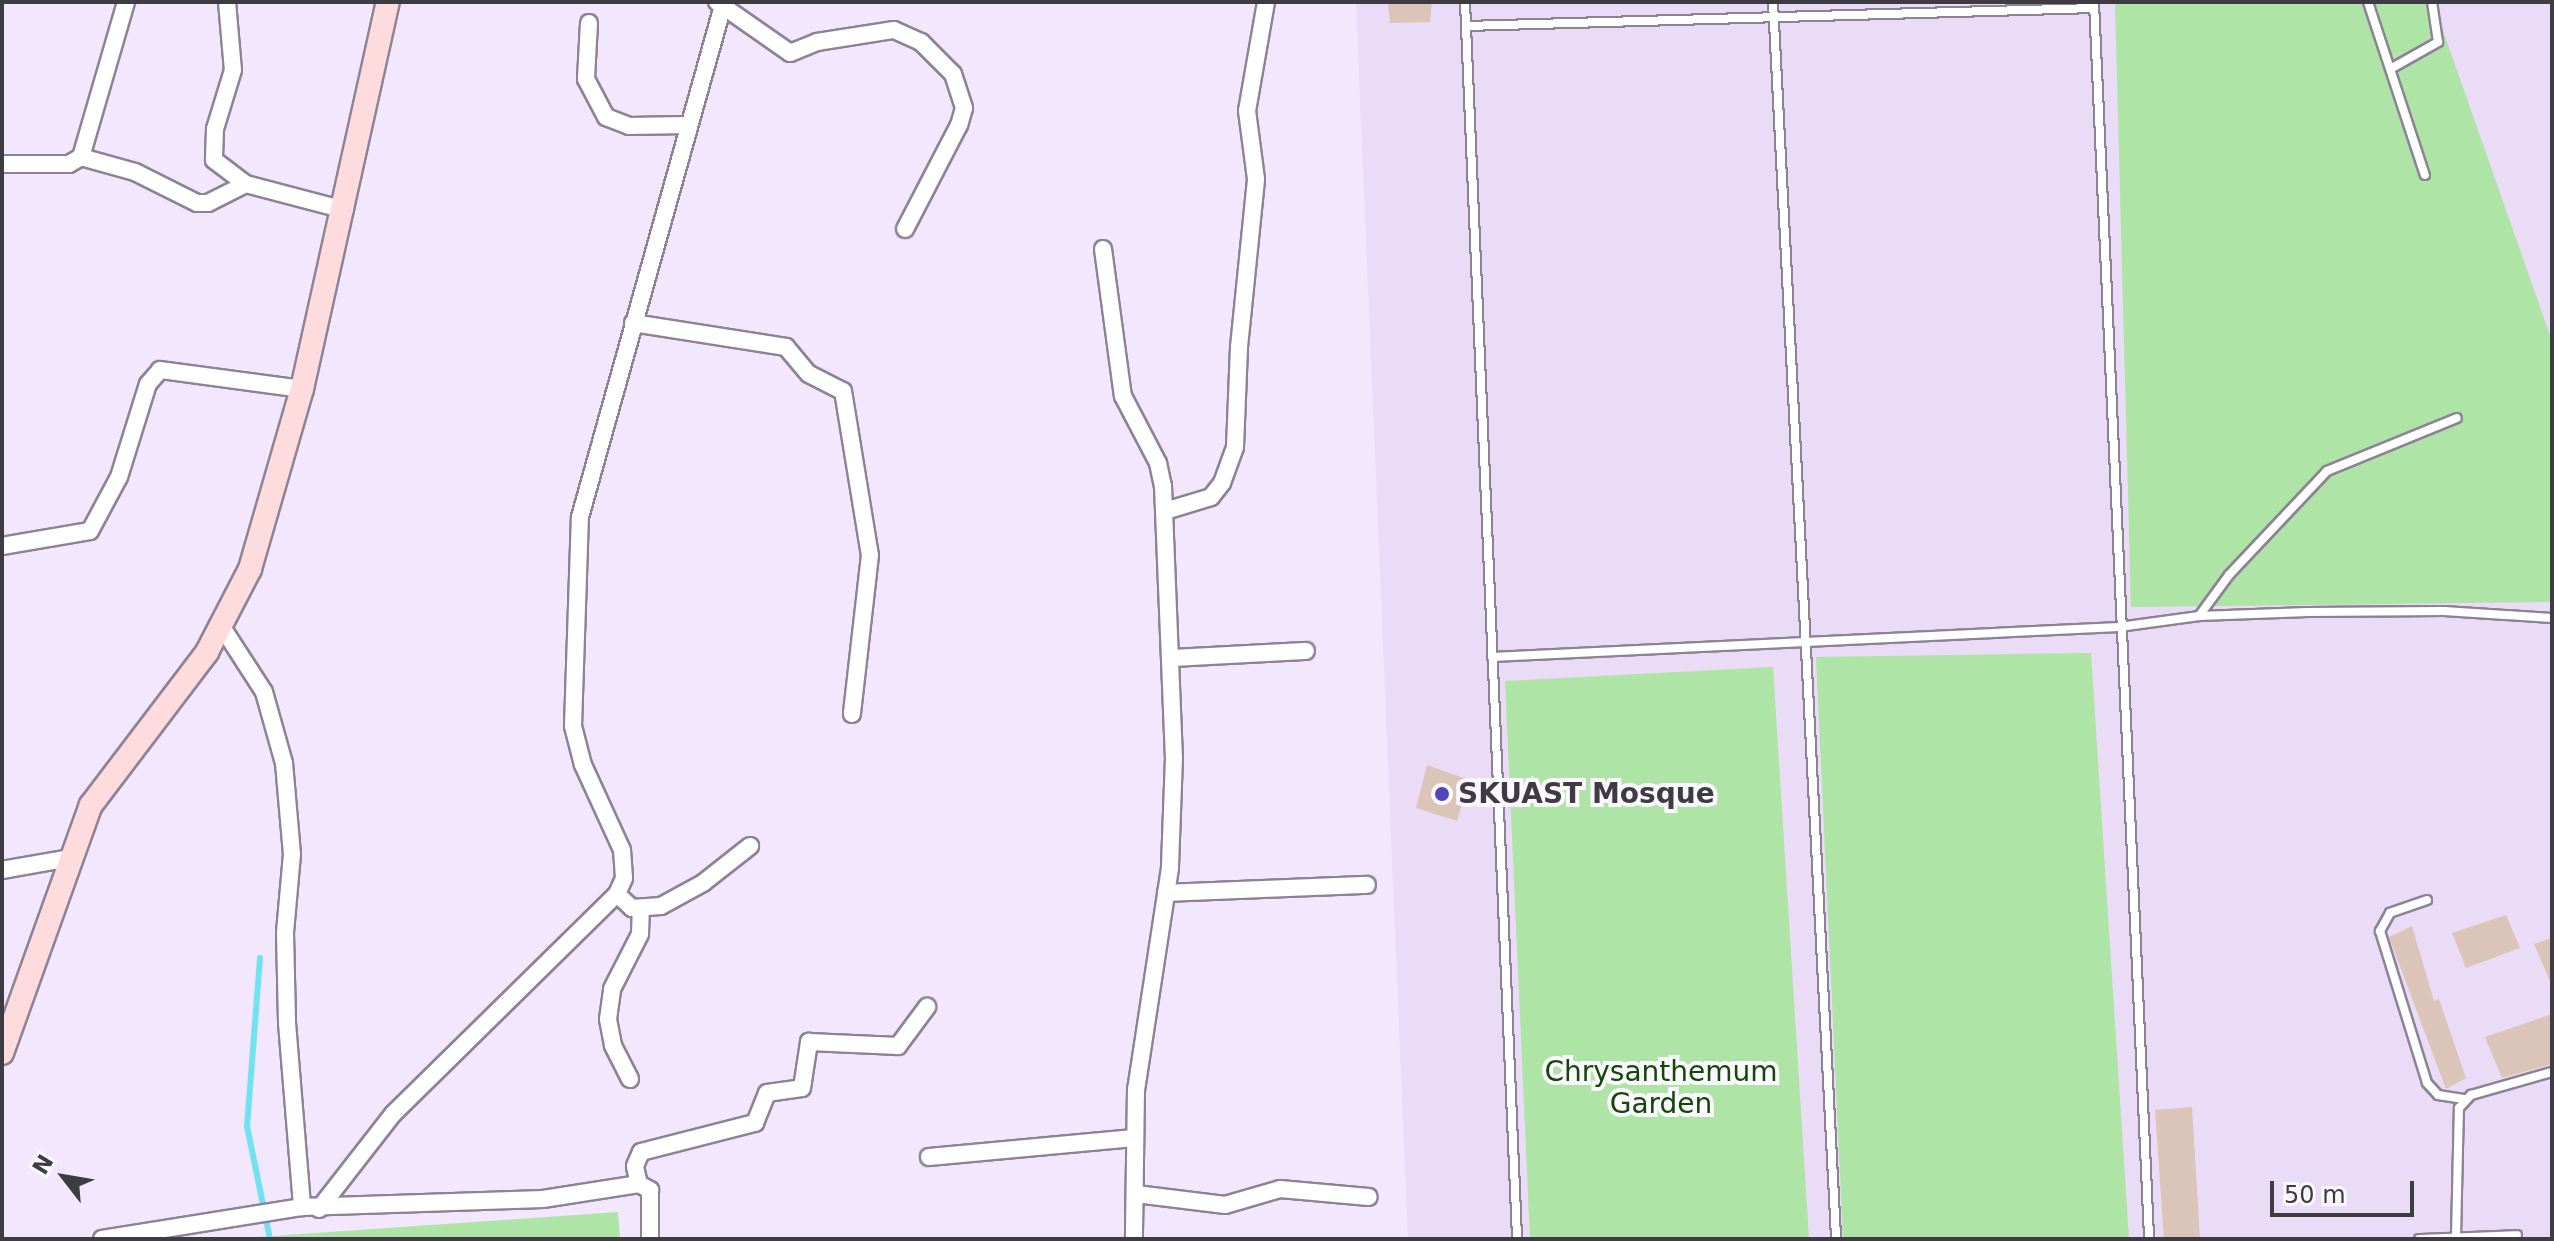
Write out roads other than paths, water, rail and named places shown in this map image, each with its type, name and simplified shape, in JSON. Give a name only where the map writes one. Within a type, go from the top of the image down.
[{"type":"main road","points":[[2,1053],[51,927],[71,858],[91,805],[222,627],[250,569],[302,389],[345,210],[388,2]]},
{"type":"street","points":[[2,164],[69,164],[81,157],[126,2]]},
{"type":"street","points":[[227,2],[233,70],[215,129],[214,160],[246,184],[345,210]]},
{"type":"street","points":[[1165,511],[1211,497],[1231,465],[1235,447],[1239,347],[1256,179],[1247,111],[1266,2]]},
{"type":"street","points":[[310,1208],[420,1085],[617,894],[624,878],[622,850],[583,765],[572,700],[580,517],[721,3],[790,53],[817,42],[894,30],[921,42],[953,74],[964,108],[959,125],[905,229]]},
{"type":"street","points":[[589,23],[586,79],[606,117],[629,126],[688,125]]},
{"type":"street","points":[[81,157],[135,172],[197,203],[208,203],[246,184]]},
{"type":"street","points":[[1103,249],[1123,396],[1158,463],[1165,511],[1176,798],[1166,893],[1136,1089],[1134,1239]]},
{"type":"street","points":[[633,323],[786,347],[809,374],[843,391],[870,555],[852,714]]},
{"type":"street","points":[[2,546],[90,531],[119,477],[148,384],[160,370],[302,389]]},
{"type":"street","points":[[222,627],[264,692],[286,775],[292,854],[285,933],[287,1023],[310,1208]]},
{"type":"street","points":[[1171,658],[1306,651]]},
{"type":"street","points":[[617,894],[641,910],[661,906],[703,883],[750,846]]},
{"type":"street","points":[[2,870],[71,858]]},
{"type":"street","points":[[1166,893],[1367,885]]},
{"type":"street","points":[[630,1079],[609,1035],[608,1019],[612,989],[640,934],[641,910]]},
{"type":"street","points":[[639,1184],[635,1166],[641,1152],[755,1123],[767,1093],[802,1088],[807,1043],[898,1046],[927,1007]]},
{"type":"street","points":[[929,1157],[1134,1138]]},
{"type":"street","points":[[102,1239],[281,1209],[543,1199],[639,1184],[650,1190],[650,1239]]},
{"type":"street","points":[[1136,1194],[1225,1205],[1280,1189],[1369,1197]]},
{"type":"lane","points":[[1465,2],[1517,1239]]},
{"type":"lane","points":[[1773,2],[1836,1239]]},
{"type":"lane","points":[[2368,2],[2425,175]]},
{"type":"lane","points":[[2392,68],[2438,42],[2432,2]]},
{"type":"lane","points":[[1466,26],[1774,20],[2094,5],[2119,627],[2149,1239]]},
{"type":"lane","points":[[2199,616],[2229,575],[2327,471],[2457,418]]},
{"type":"lane","points":[[1492,657],[2119,627],[2199,616],[2368,610],[2552,618]]},
{"type":"lane","points":[[2427,900],[2390,913],[2380,931],[2427,1083],[2438,1095],[2464,1099],[2552,1072]]},
{"type":"lane","points":[[2456,1237],[2456,1116],[2464,1099]]},
{"type":"lane","points":[[2419,1239],[2517,1235]]},
{"type":"waterway","points":[[260,958],[247,1126],[270,1239]]},
{"type":"place","name":"SKUAST Mosque","points":[[1442,794]]},
{"type":"park label","name":"Chrysanthemum Garden","points":[[1661,1088]]}]
